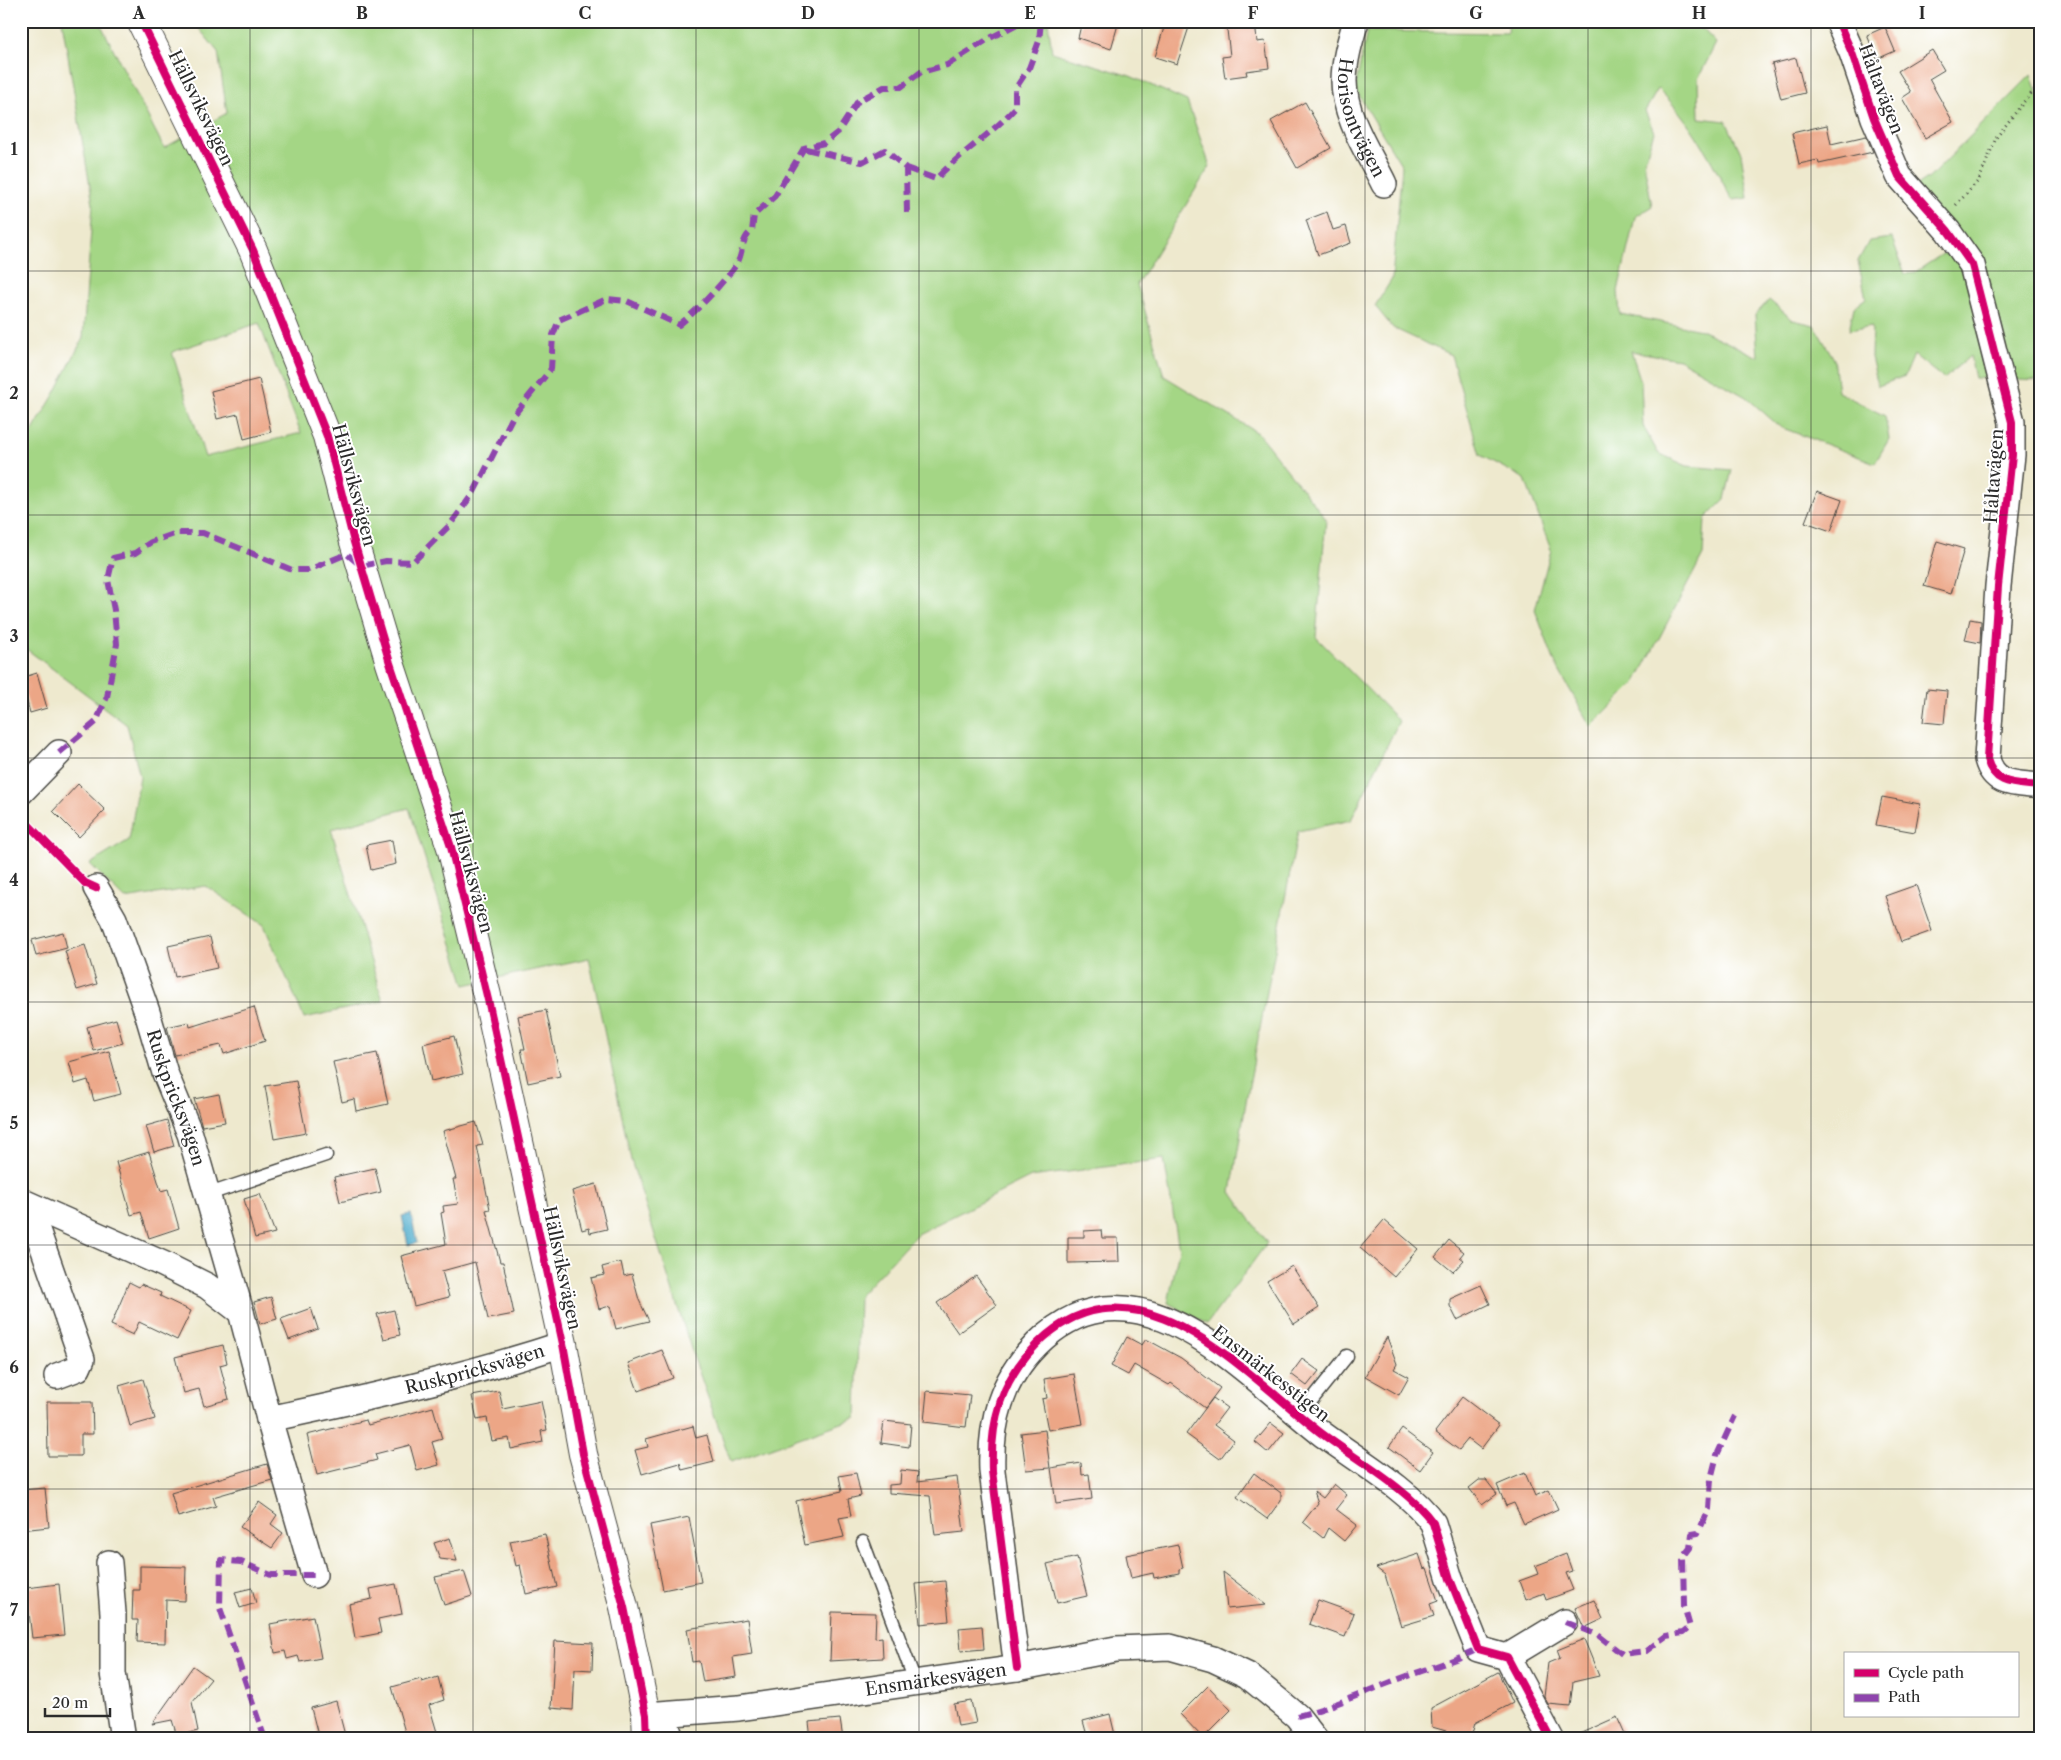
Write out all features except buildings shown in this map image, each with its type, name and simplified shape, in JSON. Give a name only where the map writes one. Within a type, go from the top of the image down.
[{"type":"street","name":"Hällsviksvägen","points":[[141,21],[252,250],[327,436],[354,542],[390,664],[451,847],[489,1004],[563,1344],[583,1454],[624,1607],[652,1723]]},
{"type":"street","name":"Horisontvägen","points":[[1356,21],[1346,56],[1345,97],[1350,114],[1384,184]]},
{"type":"street","name":"Håltavägen","points":[[1838,21],[1852,53],[1874,118],[1899,176],[1938,220],[1972,265],[2012,422],[2009,498],[1998,586],[1987,759],[1994,776],[2005,781],[2040,786]]},
{"type":"street","points":[[21,792],[59,753]]},
{"type":"street","name":"Ruskpricksvägen","points":[[96,888],[114,918],[165,1073],[190,1134],[314,1575]]},
{"type":"street","points":[[30,1205],[207,1286],[241,1312]]},
{"type":"street","points":[[30,1205],[82,1359],[78,1368],[57,1376]]},
{"type":"street","name":"Ensmärkesstigen","points":[[1017,1668],[992,1471],[991,1439],[1002,1398],[1016,1367],[1053,1330],[1088,1311],[1111,1308],[1144,1311],[1182,1326],[1205,1340],[1230,1358],[1299,1416],[1392,1485],[1428,1516],[1433,1523],[1450,1579],[1478,1649],[1507,1657]]},
{"type":"street","name":"Ruskpricksvägen","points":[[269,1419],[378,1395],[490,1367],[563,1344]]},
{"type":"street","points":[[109,1563],[113,1613],[113,1673],[123,1739]]},
{"type":"street","points":[[1551,1739],[1507,1657],[1565,1622]]},
{"type":"street","name":"Ensmärkesvägen","points":[[652,1723],[915,1681],[1017,1668],[1116,1650],[1170,1647],[1194,1652],[1236,1668],[1258,1682],[1297,1716],[1315,1739]]},
{"type":"street","points":[[652,1723],[671,1739]]},
{"type":"lane","points":[[206,1195],[326,1155]]},
{"type":"lane","points":[[1299,1416],[1347,1356]]},
{"type":"lane","points":[[863,1542],[915,1681]]},
{"type":"path","points":[[1938,220],[1963,200],[1979,180],[1996,138],[2040,84]]},
{"type":"green space","points":[[62,21],[99,21],[164,148],[227,113],[218,52],[193,21],[1048,21],[1052,52],[1130,76],[1187,101],[1210,166],[1137,284],[1164,376],[1258,433],[1326,519],[1316,637],[1399,721],[1351,820],[1298,831],[1247,1096],[1231,1192],[1267,1243],[1207,1324],[1168,1303],[1179,1249],[1164,1159],[1031,1177],[917,1234],[859,1296],[856,1418],[731,1462],[694,1358],[631,1160],[589,958],[465,985],[409,808],[331,829],[383,1001],[304,1018],[264,925],[206,886],[125,899],[90,864],[129,840],[140,777],[127,725],[21,645],[21,442],[32,432],[55,393],[83,338],[93,204]],"holes":[[[259,323],[301,433],[205,457],[172,352]]]},
{"type":"green space","points":[[1508,21],[1695,21],[1716,43],[1698,79],[1699,118],[1726,121],[1741,153],[1748,198],[1732,200],[1708,155],[1690,127],[1658,89],[1645,111],[1654,132],[1644,163],[1652,206],[1635,217],[1618,291],[1620,314],[1701,330],[1758,357],[1755,315],[1769,300],[1793,320],[1814,325],[1834,359],[1838,392],[1885,416],[1889,439],[1875,463],[1780,427],[1746,397],[1679,359],[1631,351],[1641,382],[1643,426],[1658,453],[1687,466],[1732,470],[1725,499],[1705,519],[1703,555],[1636,682],[1591,727],[1556,665],[1535,610],[1551,550],[1525,479],[1480,455],[1451,355],[1393,328],[1375,306],[1392,279],[1402,166],[1355,89],[1367,31],[1507,33]]},
{"type":"green space","points":[[2031,75],[2040,101],[2040,381],[1975,378],[1970,356],[1944,379],[1914,355],[1905,376],[1878,386],[1871,357],[1872,326],[1849,330],[1854,307],[1866,298],[1858,261],[1869,241],[1892,238],[1905,274],[1914,273],[1947,251],[1901,197],[1929,178]]},
{"type":"water","points":[[411,1214],[417,1243],[408,1245],[402,1216]]},
{"type":"marked path","points":[[59,753],[96,722],[107,697],[117,644],[114,610],[108,580],[113,558],[135,553],[151,542],[177,533],[203,533],[292,570],[308,570],[347,554],[361,566],[386,561],[413,562],[450,525],[474,492],[513,416],[551,369],[553,335],[559,320],[607,299],[627,301],[679,325],[695,311],[736,265],[744,242],[752,231],[754,215],[775,196],[804,148],[824,143],[838,132],[858,101],[884,87],[901,87],[921,72],[947,65],[990,38],[1021,22],[1029,21]]},
{"type":"marked path","points":[[906,168],[936,179],[1006,118],[1015,108],[1015,89],[1029,68],[1039,41],[1041,21]]},
{"type":"marked path","points":[[806,149],[862,162],[885,150],[906,168],[907,213]]},
{"type":"marked path","points":[[1565,1622],[1598,1635],[1622,1654],[1646,1651],[1666,1636],[1683,1633],[1690,1627],[1684,1606],[1683,1557],[1690,1548],[1692,1534],[1698,1533],[1709,1509],[1711,1479],[1717,1455],[1735,1416]]},
{"type":"marked path","points":[[265,1739],[220,1608],[221,1560],[241,1562],[271,1575],[314,1575]]},
{"type":"marked path","points":[[1297,1716],[1336,1704],[1449,1662],[1478,1649]]},
{"type":"cycle path","points":[[141,21],[253,250],[327,436],[354,542],[390,663],[451,847],[489,1004],[563,1344],[583,1454],[624,1607],[646,1715],[647,1739]]},
{"type":"cycle path","points":[[1838,21],[1852,53],[1874,118],[1899,176],[1948,231],[1972,265],[2012,422],[2012,455],[1998,586],[1987,759],[1990,768],[2001,779],[2040,786]]},
{"type":"cycle path","points":[[21,817],[85,883],[96,888]]},
{"type":"cycle path","points":[[1017,1668],[992,1471],[993,1435],[1000,1402],[1014,1372],[1037,1344],[1074,1318],[1112,1309],[1150,1314],[1187,1330],[1223,1353],[1321,1433],[1381,1475],[1423,1511],[1433,1523],[1450,1579],[1478,1649],[1507,1657],[1551,1739]]}]
